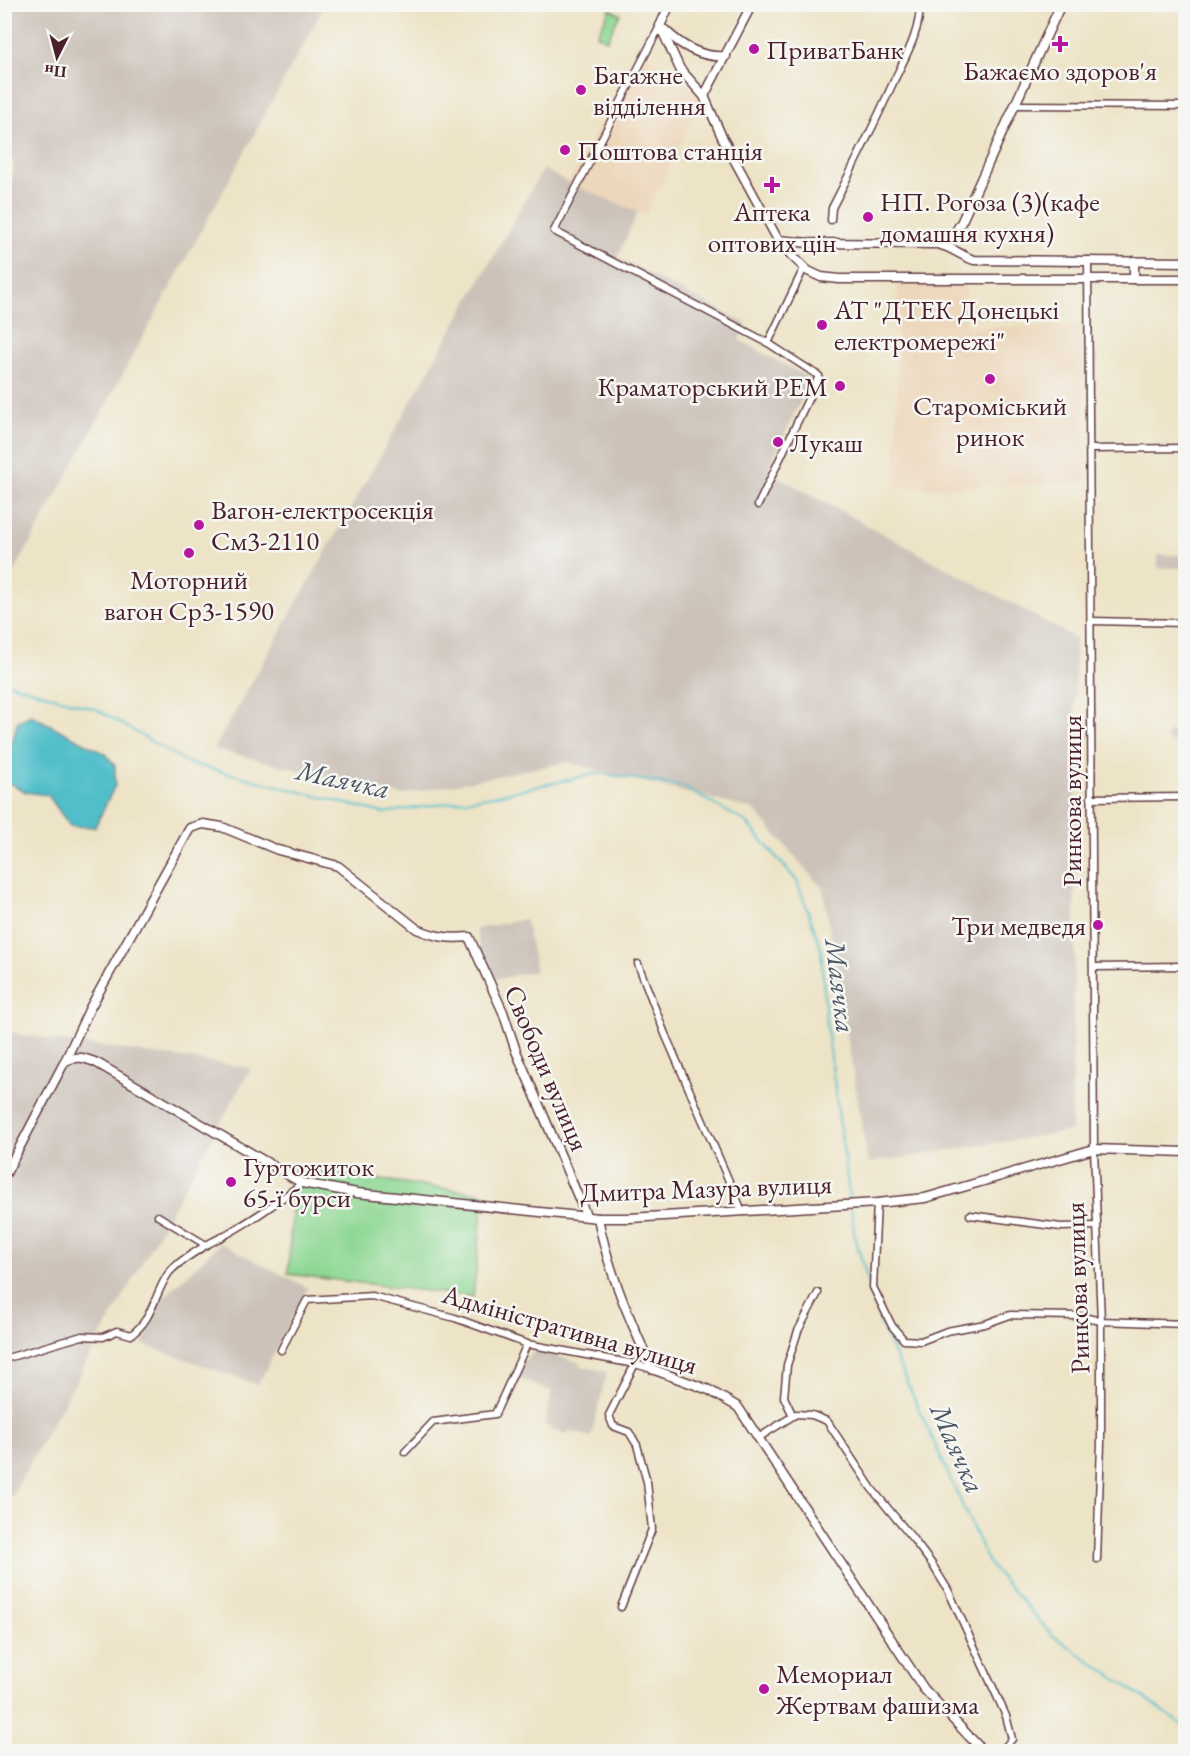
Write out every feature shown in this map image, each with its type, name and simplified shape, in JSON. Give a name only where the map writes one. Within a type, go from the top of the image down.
[{"type":"street","points":[[670,4],[554,231],[768,343],[819,376],[758,505]]},
{"type":"street","points":[[704,96],[752,4]]},
{"type":"street","points":[[831,220],[832,208],[911,45],[920,21],[920,4]]},
{"type":"street","points":[[947,246],[962,221],[1061,4]]},
{"type":"street","points":[[660,26],[677,42],[688,48],[711,56],[726,56]]},
{"type":"street","points":[[660,26],[680,69],[704,96],[722,137],[778,240],[804,268],[821,277],[839,279],[1185,279]]},
{"type":"street","points":[[1016,105],[1185,106]]},
{"type":"street","points":[[778,240],[808,243],[932,244],[947,246],[974,260],[1185,262]]},
{"type":"street","name":"Ринкова вулиця","points":[[1088,260],[1094,1149],[1101,1321],[1101,1443],[1097,1559]]},
{"type":"street","points":[[1134,261],[1134,279]]},
{"type":"street","points":[[768,343],[804,268]]},
{"type":"street","points":[[1089,449],[1185,448]]},
{"type":"street","points":[[1091,621],[1185,623]]},
{"type":"street","points":[[1091,798],[1185,797]]},
{"type":"street","name":"Свободи вулиця","points":[[65,1061],[90,1008],[190,828],[196,825],[222,827],[278,850],[338,866],[417,929],[449,939],[469,937],[503,1012],[516,1051],[586,1215]]},
{"type":"street","points":[[638,964],[665,1034],[742,1211]]},
{"type":"street","points":[[1094,967],[1185,966]]},
{"type":"street","name":"Дмитра Мазура вулиця","points":[[65,1061],[73,1057],[81,1057],[97,1063],[302,1183],[357,1193],[598,1218],[828,1206],[926,1198],[1094,1149],[1185,1152]]},
{"type":"street","points":[[4,1177],[65,1061]]},
{"type":"street","points":[[4,1359],[82,1336],[103,1337],[117,1331],[131,1335],[148,1317],[169,1274],[179,1263],[206,1245],[238,1230],[271,1208],[302,1183]]},
{"type":"street","points":[[873,1203],[873,1287],[892,1326],[904,1340],[921,1341],[947,1331],[985,1324],[1010,1315],[1078,1316],[1101,1321],[1185,1324]]},
{"type":"street","points":[[970,1215],[1061,1227],[1096,1226]]},
{"type":"street","points":[[158,1216],[206,1245]]},
{"type":"street","points":[[598,1218],[615,1286],[652,1370]]},
{"type":"street","points":[[793,1416],[784,1397],[787,1365],[798,1331],[818,1293]]},
{"type":"street","name":"Адміністративна вулиця","points":[[281,1350],[308,1300],[372,1296],[454,1318],[526,1344],[635,1364],[710,1390],[738,1407],[924,1689],[984,1752]]},
{"type":"street","points":[[405,1452],[433,1422],[495,1414],[526,1344]]},
{"type":"street","points":[[621,1607],[652,1529],[647,1482],[637,1445],[628,1432],[613,1426],[609,1415],[635,1364]]},
{"type":"street","points":[[758,1438],[796,1414],[812,1415],[827,1421],[872,1489],[913,1539],[948,1590],[1006,1716],[1012,1739],[1001,1752]]},
{"type":"shaded area","points":[[5,5],[325,5],[5,589],[4,219],[14,163],[5,150]]},
{"type":"shaded area","points":[[640,51],[704,96],[645,216],[569,183]]},
{"type":"shaded area","points":[[543,169],[569,183],[638,212],[617,258],[747,324],[739,340],[811,379],[767,471],[1075,638],[1075,927],[1071,1131],[868,1163],[823,889],[754,810],[567,762],[401,795],[214,749]]},
{"type":"shaded area","name":"Староміський ринок","points":[[965,280],[966,328],[1083,325],[1085,483],[896,489],[898,283]]},
{"type":"shaded area","points":[[1158,555],[1185,555],[1185,568],[1158,568]]},
{"type":"shaded area","points":[[1167,732],[1185,733],[1185,742],[1167,741]]},
{"type":"shaded area","points":[[525,919],[536,971],[487,981],[476,929]]},
{"type":"shaded area","points":[[5,1029],[21,1035],[251,1068],[5,1508]]},
{"type":"shaded area","points":[[220,1243],[308,1288],[258,1385],[142,1344],[160,1301]]},
{"type":"shaded area","points":[[537,1349],[550,1351],[552,1355],[581,1363],[581,1366],[607,1372],[591,1437],[569,1431],[567,1434],[550,1430],[551,1427],[545,1426],[552,1391],[516,1377],[522,1363]]},
{"type":"green space","points":[[610,9],[620,14],[607,40],[597,35]]},
{"type":"green space","points":[[295,1168],[484,1194],[473,1297],[288,1274]]},
{"type":"water","points":[[31,715],[106,754],[115,766],[115,785],[95,827],[70,826],[48,795],[26,792],[5,781],[5,769],[18,721]]},
{"type":"waterway","name":"Маячка","points":[[4,682],[98,710],[188,763],[383,813],[493,796],[599,773],[681,786],[746,822],[797,881],[821,948],[826,1021],[850,1201]]},
{"type":"waterway","name":"Маячка","points":[[851,1206],[855,1238],[882,1327],[989,1564],[1052,1635],[1186,1727]]},
{"type":"place","name":"Бажаємо здоров'я","points":[[1060,44]]},
{"type":"place","name":"ПриватБанк","points":[[754,49]]},
{"type":"place","name":"Багажне відділення","points":[[581,90]]},
{"type":"place","name":"Поштова станція","points":[[565,150]]},
{"type":"place","name":"Аптека оптових цін","points":[[772,185]]},
{"type":"place","name":"НП. Рогоза (3)(кафе домашня кухня)","points":[[868,217]]},
{"type":"place","name":"АТ \"ДТЕК Донецькі електромережі\"","points":[[822,325]]},
{"type":"place","name":"Староміський ринок","points":[[990,379]]},
{"type":"place","name":"Краматорський РЕМ","points":[[840,386]]},
{"type":"place","name":"Лукаш","points":[[778,442]]},
{"type":"place","name":"Вагон-електросекція См3-2110","points":[[199,525]]},
{"type":"place","name":"Моторний вагон Ср3-1590","points":[[189,553]]},
{"type":"place","name":"Три медведя","points":[[1098,925]]},
{"type":"place","name":"Гуртожиток 65-ї бурси","points":[[231,1182]]},
{"type":"place","name":"Мемориал Жертвам фашизма","points":[[764,1689]]}]
